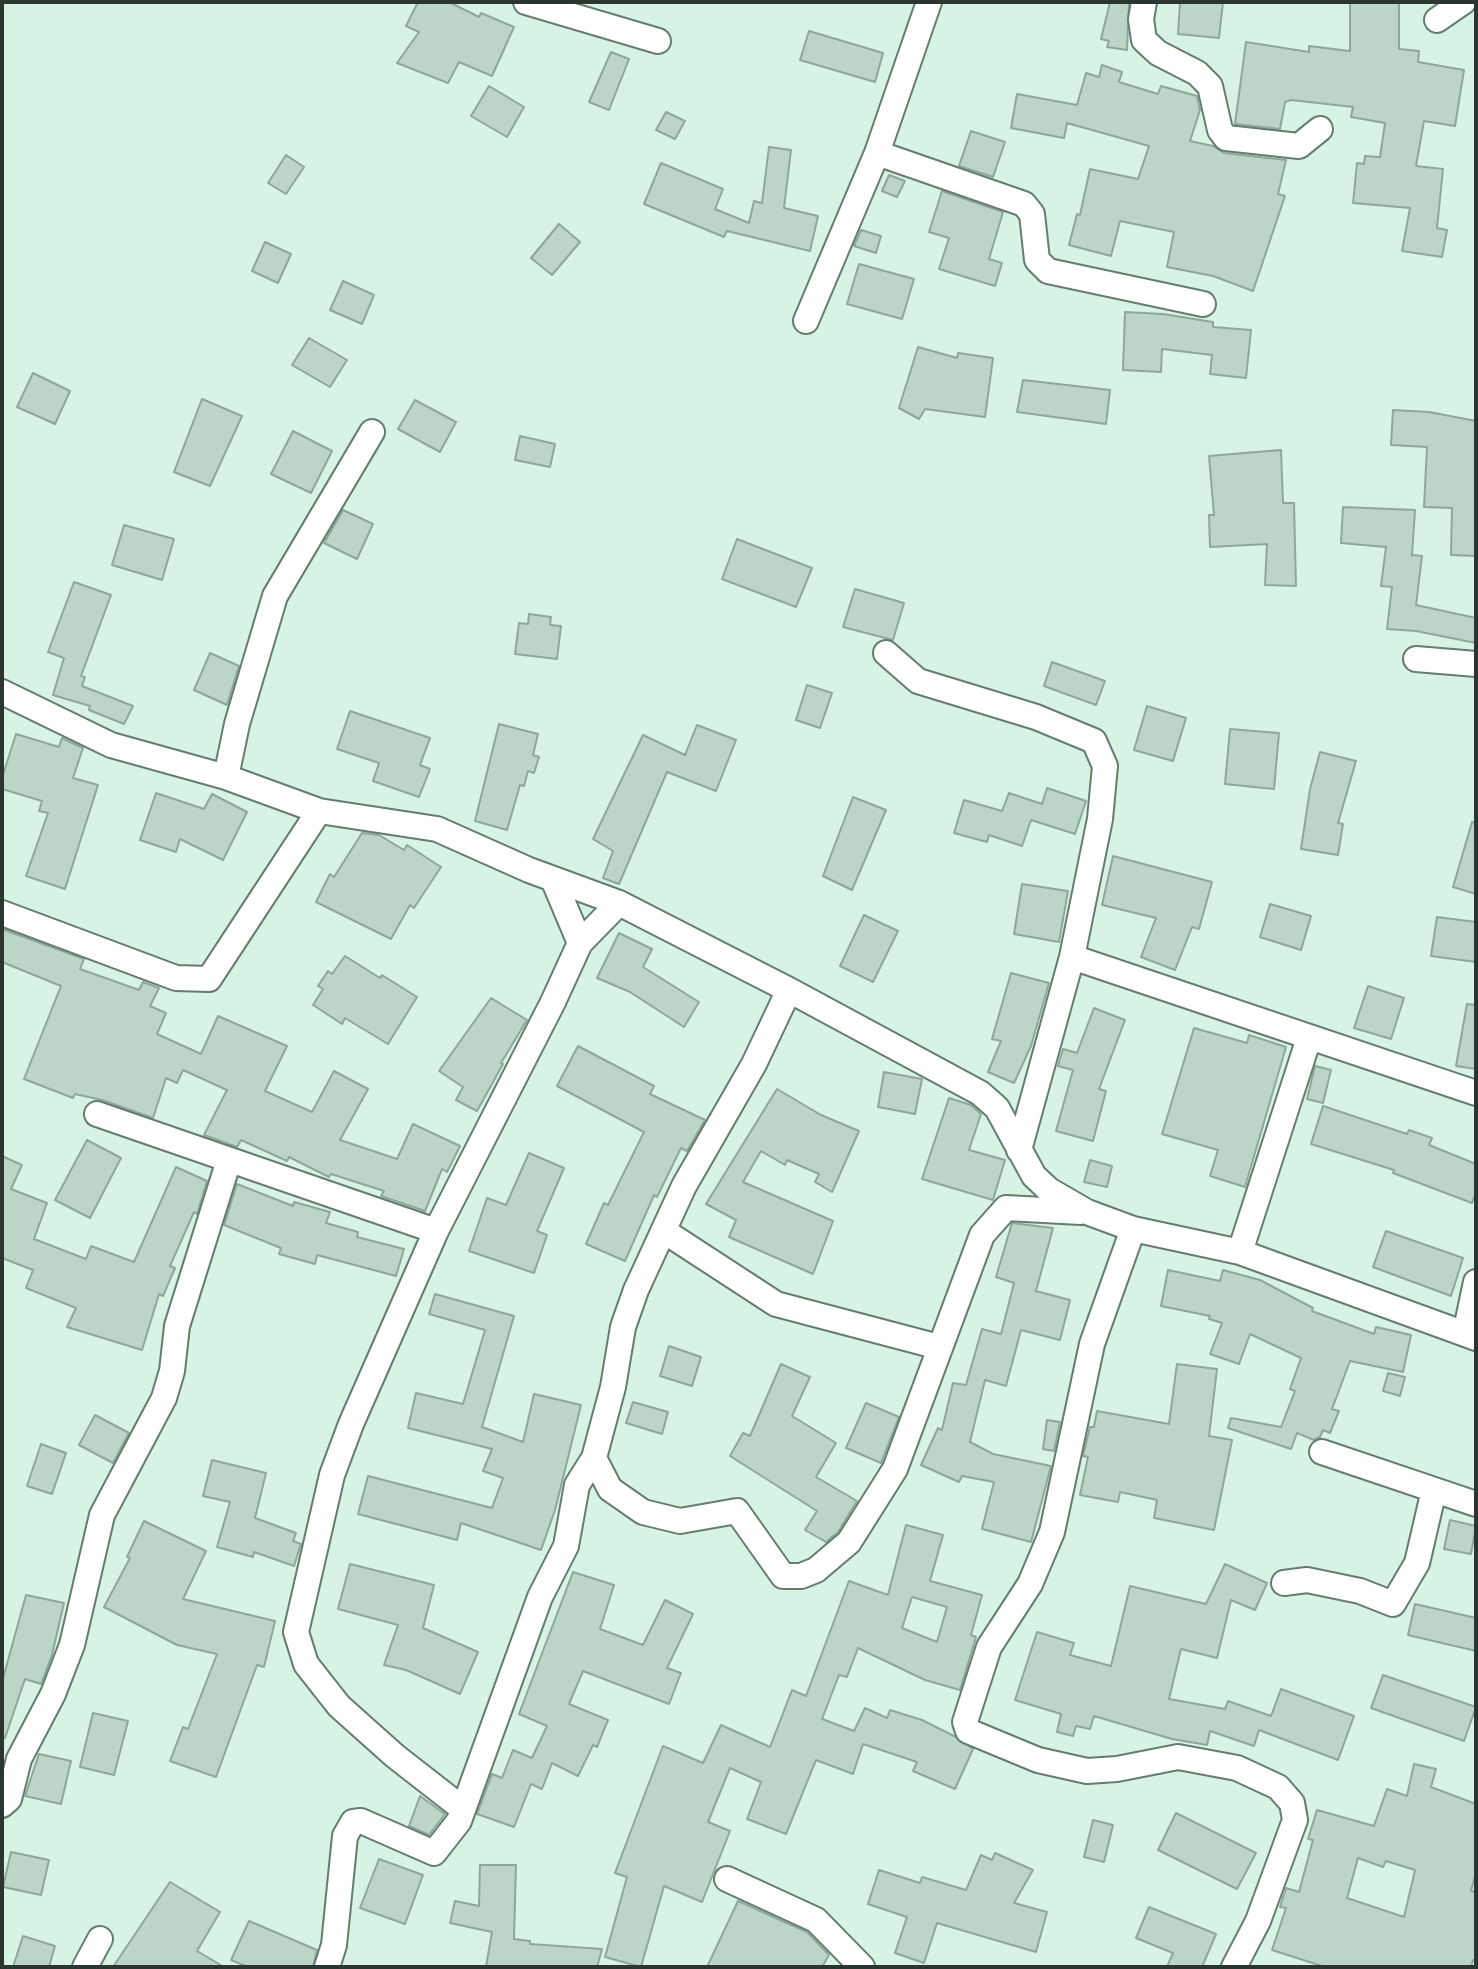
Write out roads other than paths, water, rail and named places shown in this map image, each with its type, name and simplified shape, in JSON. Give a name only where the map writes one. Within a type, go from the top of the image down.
[{"type":"street","points":[[526,2],[658,41]]},
{"type":"street","points":[[806,321],[877,153],[929,2]]},
{"type":"street","points":[[1144,2],[1144,40],[1158,53],[1197,73],[1210,86],[1220,130],[1226,138],[1240,142],[1299,146],[1320,128]]},
{"type":"street","points":[[1437,20],[1463,2]]},
{"type":"street","points":[[877,153],[1024,204],[1032,214],[1037,260],[1048,271],[1203,304]]},
{"type":"street","points":[[226,777],[237,724],[275,596],[372,432]]},
{"type":"street","points":[[886,653],[918,681],[1036,717],[1094,741],[1105,766],[1100,819],[1072,957],[1019,1150]]},
{"type":"street","points":[[1416,659],[1476,664]]},
{"type":"street","points":[[2,692],[111,745],[226,777],[319,811],[437,829],[553,879],[619,903],[789,990],[980,1093],[997,1108],[1034,1176],[1049,1190],[1087,1212],[1133,1229],[1240,1252],[1471,1336],[1476,1282]]},
{"type":"street","points":[[2,913],[176,978],[209,979],[319,811]]},
{"type":"street","points":[[553,879],[580,943]]},
{"type":"street","points":[[463,1809],[395,1756],[339,1706],[306,1664],[296,1632],[332,1475],[351,1424],[436,1231],[554,1002],[580,943],[619,903]]},
{"type":"street","points":[[1072,957],[1476,1093]]},
{"type":"street","points":[[327,1967],[334,1945],[345,1836],[353,1822],[361,1821],[434,1853],[459,1821],[540,1597],[566,1546],[577,1485],[594,1458],[613,1387],[622,1327],[635,1290],[684,1186],[754,1065],[789,990]]},
{"type":"street","points":[[1240,1252],[1310,1038]]},
{"type":"street","points":[[97,1114],[436,1231]]},
{"type":"street","points":[[2,1805],[9,1799],[19,1759],[53,1694],[72,1645],[102,1515],[164,1398],[172,1371],[177,1326],[229,1160]]},
{"type":"street","points":[[594,1458],[610,1489],[643,1511],[680,1521],[737,1511],[783,1576],[801,1576],[816,1570],[849,1542],[895,1469],[976,1244],[1006,1208],[1087,1212]]},
{"type":"street","points":[[1133,1229],[1092,1344],[1052,1532],[1031,1584],[989,1647],[965,1722],[968,1731],[1038,1760],[1087,1771],[1117,1769],[1178,1757],[1237,1768],[1278,1787],[1293,1803],[1295,1820],[1258,1921],[1234,1967]]},
{"type":"street","points":[[664,1231],[776,1304],[939,1347]]},
{"type":"street","points":[[1322,1452],[1476,1504]]},
{"type":"street","points":[[1284,1583],[1307,1580],[1360,1591],[1393,1604],[1417,1563],[1434,1490]]},
{"type":"street","points":[[727,1879],[816,1920],[833,1934],[862,1967]]},
{"type":"street","points":[[85,1967],[100,1940]]}]
